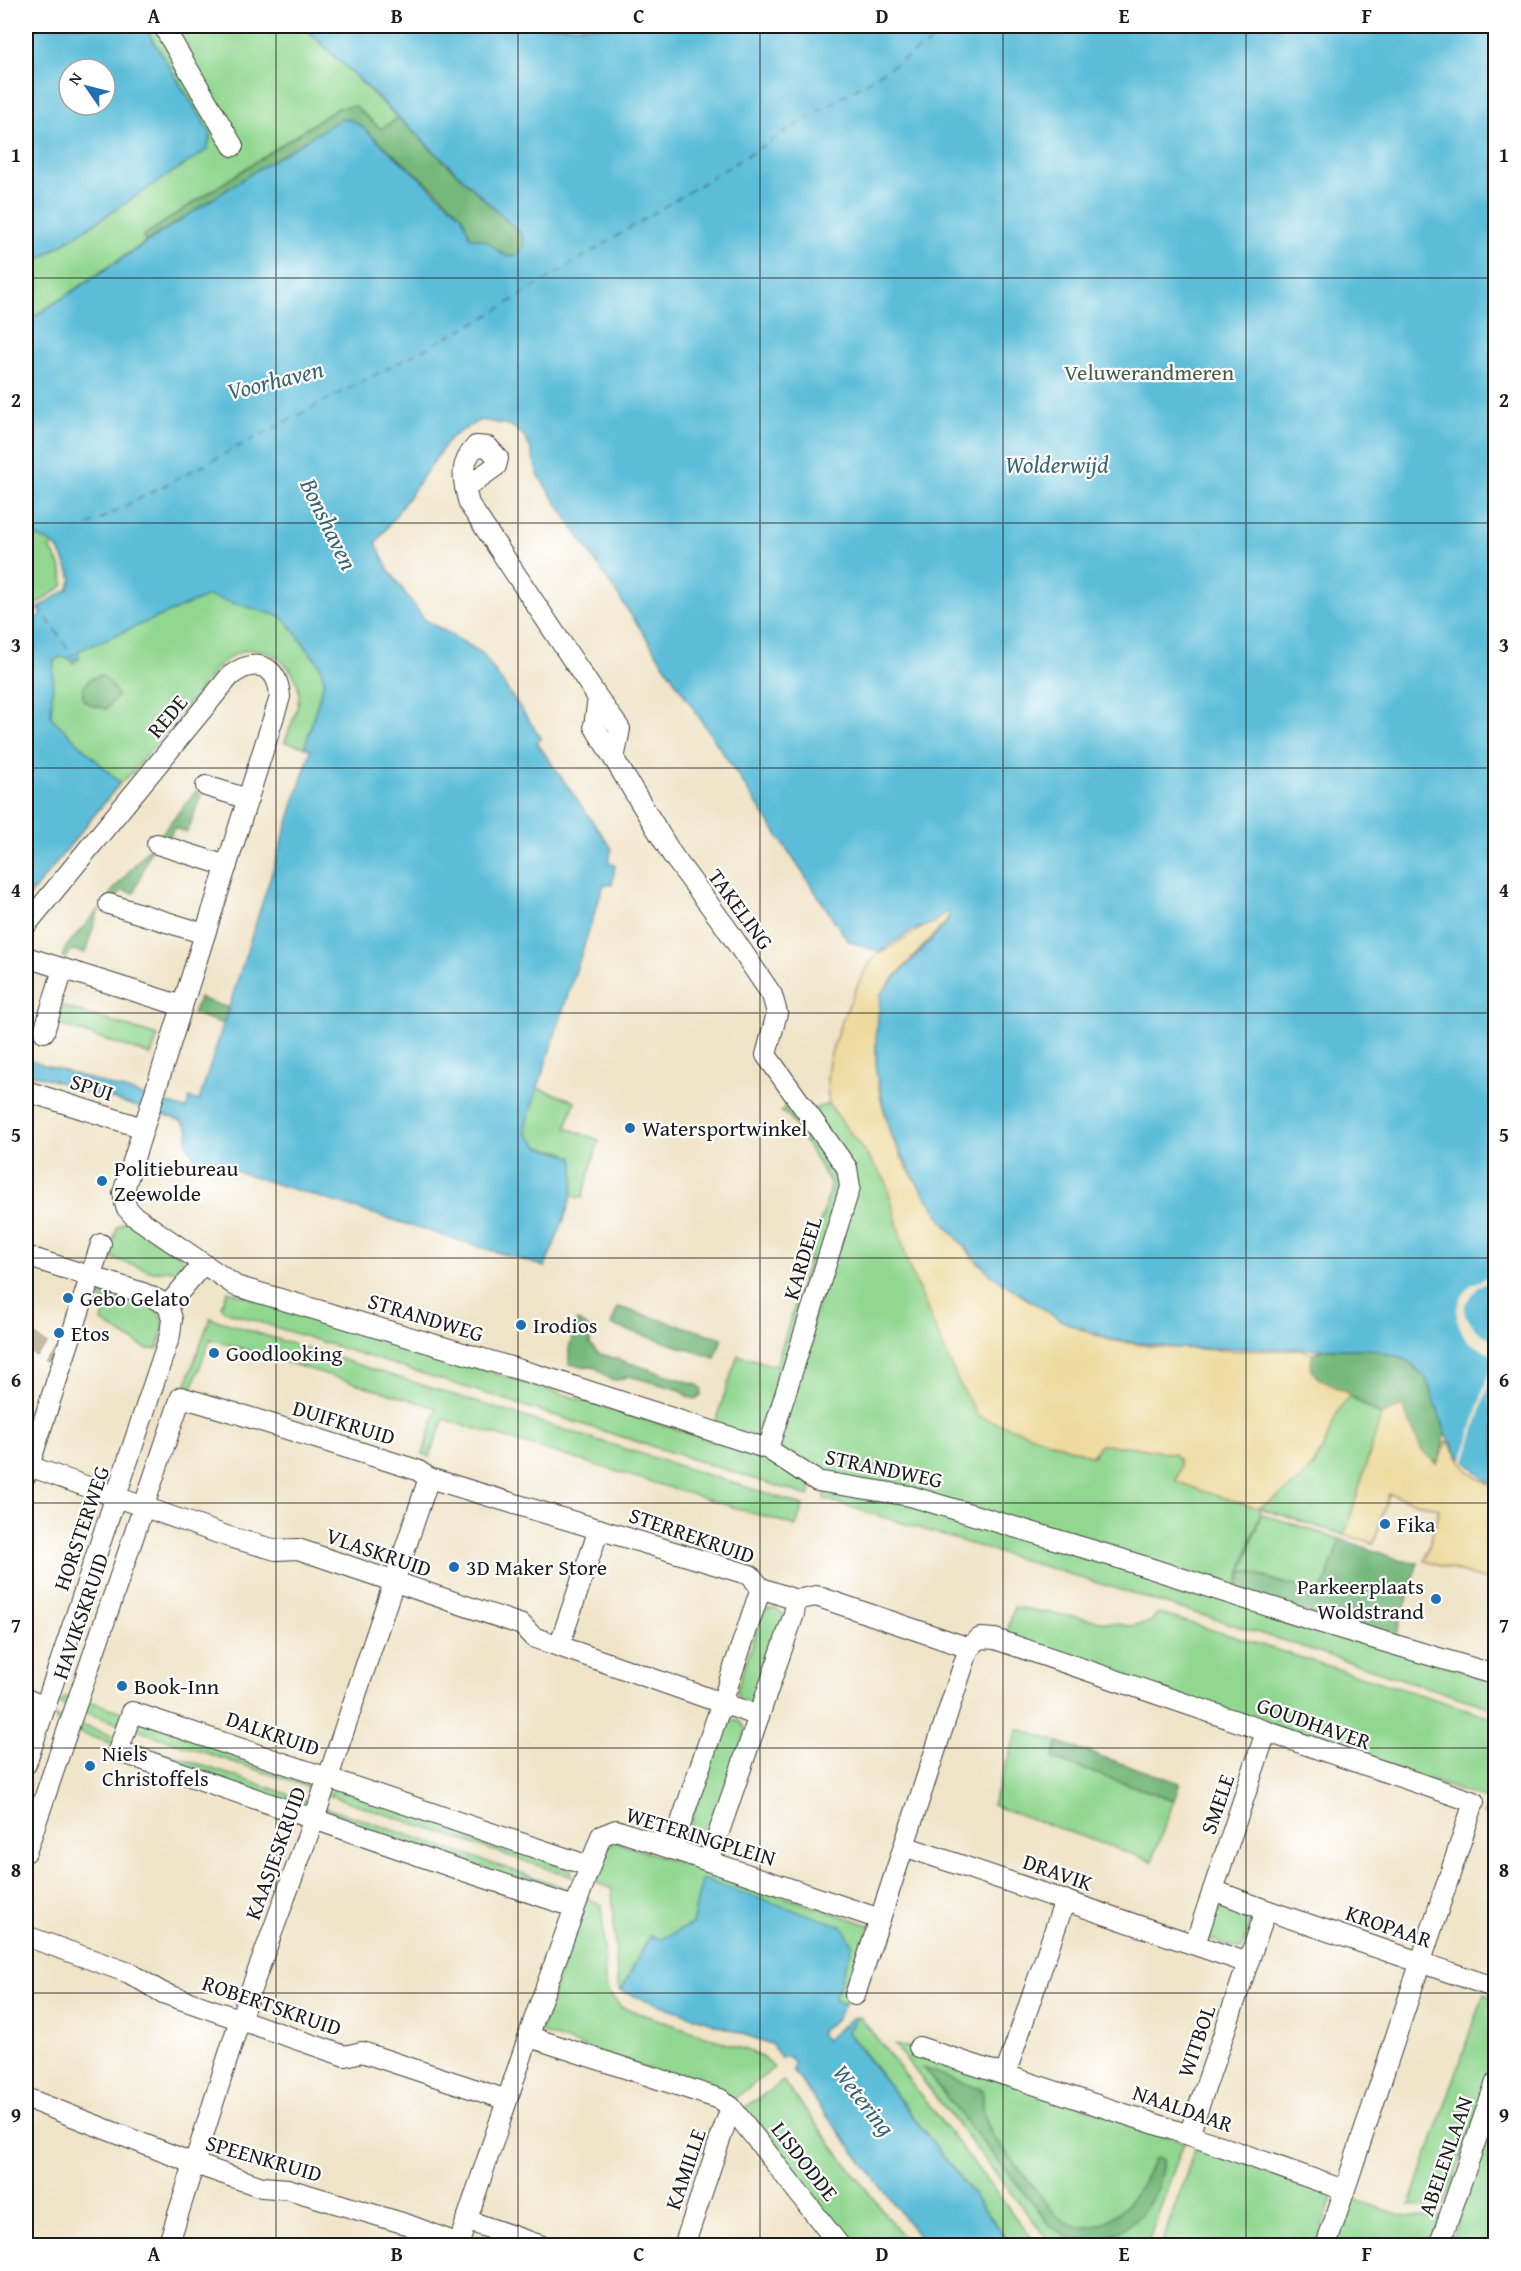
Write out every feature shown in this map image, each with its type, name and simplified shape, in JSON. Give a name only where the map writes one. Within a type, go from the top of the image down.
[{"type":"street","points":[[163,26],[233,146]]},
{"type":"street","name":"TAKELING","points":[[465,488],[469,504],[598,698],[594,726],[673,856],[772,995],[777,1013],[766,1055],[793,1094]]},
{"type":"street","name":"REDE","points":[[26,925],[230,676],[249,665],[263,666],[272,673],[279,686],[280,697],[145,1123]]},
{"type":"street","points":[[206,786],[248,799]]},
{"type":"street","points":[[157,844],[226,866]]},
{"type":"street","points":[[109,904],[205,934]]},
{"type":"street","points":[[26,957],[182,1005]]},
{"type":"street","points":[[44,1032],[63,969]]},
{"type":"street","name":"SPUI","points":[[26,1091],[145,1123]]},
{"type":"street","name":"KARDEEL","points":[[768,1449],[849,1187],[847,1168],[793,1094]]},
{"type":"street","name":"STRANDWEG","points":[[145,1123],[123,1193],[126,1207],[134,1215],[236,1286],[551,1379],[768,1449],[817,1481],[910,1496],[1115,1557],[1315,1622],[1496,1675]]},
{"type":"street","points":[[26,1469],[60,1354],[101,1244]]},
{"type":"street","points":[[26,1256],[88,1283],[143,1293],[168,1305],[203,1264]]},
{"type":"street","name":"HORSTERWEG","points":[[26,1764],[170,1335],[172,1319],[168,1305]]},
{"type":"street","name":"DUIFKRUID","points":[[181,1397],[417,1470],[429,1478]]},
{"type":"street","name":"HAVIKSKRUID","points":[[26,1852],[181,1397]]},
{"type":"street","name":"VLASKRUID","points":[[26,1469],[144,1506],[229,1537],[276,1550],[298,1549],[522,1625],[533,1637],[759,1716]]},
{"type":"street","name":"STERREKRUID","points":[[429,1478],[750,1575],[761,1588],[796,1600],[816,1596],[969,1648]]},
{"type":"street","name":"KAASJESKRUID","points":[[168,2246],[240,2019],[314,1819],[429,1478]]},
{"type":"street","points":[[559,1646],[599,1529]]},
{"type":"street","points":[[672,1849],[761,1588]]},
{"type":"street","points":[[709,1862],[794,1614],[796,1600]]},
{"type":"street","name":"GOUDHAVER","points":[[969,1648],[980,1638],[995,1639],[1474,1803],[1326,2246]]},
{"type":"street","points":[[855,1995],[969,1648]]},
{"type":"street","points":[[26,1699],[45,1707]]},
{"type":"street","name":"DALKRUID","points":[[574,1907],[118,1751],[124,1732],[132,1712],[589,1866]]},
{"type":"street","name":"SMELE","points":[[1195,1944],[1266,1732]]},
{"type":"street","name":"WETERINGPLEIN","points":[[458,2245],[574,1907],[601,1836],[616,1830],[880,1919]]},
{"type":"street","name":"DRAVIK","points":[[904,1846],[1248,1963]]},
{"type":"street","name":"KROPAAR","points":[[1213,1890],[1496,1988]]},
{"type":"street","points":[[1005,2075],[1065,1900]]},
{"type":"street","name":"WITBOL","points":[[1189,2135],[1266,1910]]},
{"type":"street","name":"ROBERTSKRUID","points":[[26,1936],[129,1973],[163,1993],[345,2056],[362,2052],[507,2100]]},
{"type":"street","points":[[530,2037],[720,2099],[731,2107]]},
{"type":"street","name":"NAALDAAR","points":[[919,2047],[1189,2135],[1344,2190]]},
{"type":"street","name":"ABELENLAAN","points":[[1439,2246],[1496,2082]]},
{"type":"street","name":"SPEENKRUID","points":[[26,2098],[195,2164],[262,2187],[288,2188],[406,2224],[458,2245]]},
{"type":"street","name":"KAMILLE","points":[[684,2246],[731,2107]]},
{"type":"street","name":"LISDODDE","points":[[731,2107],[840,2246]]},
{"type":"street","points":[[466,2220],[542,2246]]},
{"type":"green space","points":[[144,26],[303,26],[398,118],[382,129],[327,115],[143,236],[145,242],[26,322],[26,268],[114,211],[211,134]]},
{"type":"green space","points":[[355,106],[381,129],[398,118],[522,235],[524,244],[519,254],[506,256],[487,242],[470,237],[462,216],[439,193],[361,126],[351,120],[341,119],[145,242],[143,236],[327,115],[338,108]]},
{"type":"green space","points":[[26,533],[54,544],[49,548],[60,566],[64,581],[63,586],[26,611]]},
{"type":"green space","points":[[209,595],[280,616],[288,622],[321,667],[324,681],[305,747],[285,742],[299,698],[294,676],[287,666],[268,652],[243,651],[218,667],[133,772],[120,783],[50,717],[54,660],[61,657],[70,658],[73,663],[80,658],[77,654],[80,650]]},
{"type":"green space","points":[[101,675],[111,684],[118,696],[106,709],[83,700],[83,688],[90,679]]},
{"type":"green space","points":[[196,791],[202,794],[187,832],[174,828],[168,840],[159,837]]},
{"type":"green space","points":[[149,848],[151,849],[134,893],[122,890],[116,898],[110,897],[110,894]]},
{"type":"green space","points":[[99,909],[85,953],[72,950],[66,958],[62,957],[66,947]]},
{"type":"green space","points":[[199,998],[229,1008],[224,1024],[193,1014]]},
{"type":"green space","points":[[62,1006],[158,1036],[151,1055],[57,1024]]},
{"type":"green space","points":[[537,1088],[575,1101],[566,1128],[599,1140],[582,1198],[571,1196],[574,1164],[566,1153],[540,1147],[527,1134],[526,1124]]},
{"type":"green space","points":[[791,1098],[836,1154],[844,1188],[765,1436],[757,1438],[714,1425],[738,1355],[776,1366],[829,1194],[830,1182],[789,1116],[781,1112]]},
{"type":"green space","points":[[829,1104],[886,1181],[908,1264],[957,1379],[978,1416],[1093,1456],[1099,1445],[1128,1446],[1174,1454],[1180,1464],[1176,1480],[1313,1468],[1340,1405],[1350,1396],[1381,1416],[1345,1535],[1259,1508],[1260,1513],[1234,1592],[819,1478],[774,1448],[854,1186],[810,1110]]},
{"type":"green space","points":[[127,1221],[180,1256],[185,1264],[181,1274],[169,1270],[153,1272],[103,1255],[113,1242],[117,1227]]},
{"type":"green space","points":[[228,1291],[776,1460],[812,1485],[809,1496],[224,1311],[221,1306]]},
{"type":"green space","points":[[99,1293],[137,1305],[141,1300],[156,1310],[163,1325],[157,1349],[147,1349],[102,1322],[106,1302],[97,1296]]},
{"type":"green space","points":[[618,1307],[722,1338],[715,1358],[611,1325]]},
{"type":"green space","points":[[210,1318],[803,1505],[796,1526],[444,1419],[429,1457],[423,1454],[437,1408],[210,1339],[190,1394],[183,1393]]},
{"type":"green space","points":[[577,1321],[589,1330],[590,1344],[598,1353],[698,1385],[702,1389],[701,1395],[696,1399],[688,1397],[680,1390],[629,1376],[611,1380],[596,1368],[569,1364],[569,1348]]},
{"type":"green space","points":[[1325,1349],[1370,1349],[1404,1358],[1426,1378],[1446,1433],[1438,1464],[1422,1451],[1402,1406],[1381,1416],[1344,1391],[1326,1385],[1314,1374],[1310,1363],[1313,1353]]},
{"type":"green space","points":[[825,1490],[917,1502],[1495,1681],[1495,1709],[1231,1624],[824,1499]]},
{"type":"green space","points":[[1261,1514],[1340,1539],[1325,1584],[1318,1591],[1279,1582],[1248,1571],[1242,1572]]},
{"type":"green space","points":[[1340,1539],[1403,1561],[1418,1562],[1395,1641],[1237,1592],[1242,1572],[1248,1571],[1279,1582],[1318,1591],[1325,1584]]},
{"type":"green space","points":[[1014,1607],[1130,1626],[1150,1622],[1158,1613],[1495,1718],[1495,1819],[1483,1814],[1487,1800],[1006,1637]]},
{"type":"green space","points":[[767,1609],[777,1609],[785,1616],[756,1701],[747,1702],[736,1692],[762,1613]]},
{"type":"green space","points":[[65,1697],[77,1697],[314,1776],[317,1790],[59,1704]]},
{"type":"green space","points":[[54,1716],[312,1802],[306,1808],[297,1809],[64,1727],[57,1722]]},
{"type":"green space","points":[[730,1720],[739,1721],[746,1730],[705,1850],[686,1844],[685,1839],[723,1725]]},
{"type":"green space","points":[[1018,1729],[1058,1742],[1053,1759],[1174,1800],[1152,1861],[992,1805]]},
{"type":"green space","points":[[1058,1742],[1180,1783],[1174,1800],[1053,1759]]},
{"type":"green space","points":[[335,1788],[571,1869],[572,1877],[328,1795]]},
{"type":"green space","points":[[324,1807],[569,1889],[565,1895],[334,1818],[327,1813]]},
{"type":"green space","points":[[616,1842],[870,1925],[845,2004],[834,2000],[853,1944],[692,1924],[661,1939],[649,1936],[621,1991],[617,1980],[612,1889],[593,1881],[606,1848]]},
{"type":"green space","points":[[586,1898],[602,1905],[605,1982],[608,1992],[621,2007],[752,2052],[765,2059],[774,2068],[734,2099],[540,2032]]},
{"type":"green space","points":[[1226,1906],[1248,1917],[1250,1921],[1242,1950],[1208,1939],[1215,1915]]},
{"type":"green space","points":[[1484,1994],[1495,1998],[1495,2061],[1446,2203],[1424,2207],[1410,2205]]},
{"type":"green space","points":[[857,2017],[861,2018],[1037,2245],[1012,2245],[847,2031]]},
{"type":"green space","points":[[895,2045],[917,2049],[1184,2142],[1147,2245],[1052,2245]],"holes":[[[924,2069],[983,2090],[984,2114],[993,2136],[1055,2214],[1071,2224],[1086,2227],[1101,2224],[1115,2216],[1138,2191],[1153,2160],[1158,2158],[1162,2160],[1162,2169],[1109,2237],[1069,2238],[1051,2226]]]},
{"type":"green space","points":[[923,2068],[983,2090],[984,2114],[993,2136],[1055,2214],[1071,2224],[1086,2227],[1101,2224],[1115,2216],[1138,2190],[1153,2160],[1158,2158],[1162,2160],[1155,2193],[1146,2208],[1121,2231],[1105,2238],[1088,2241],[1066,2237],[1051,2226]]},
{"type":"green space","points":[[783,2081],[909,2245],[849,2245],[743,2109]]},
{"type":"green space","points":[[1495,2112],[1495,2245],[1450,2245]]},
{"type":"green space","points":[[1196,2146],[1331,2194],[1332,2198],[1316,2245],[1161,2246]]},
{"type":"green space","points":[[1350,2198],[1407,2216],[1442,2216],[1432,2245],[1334,2246]]},
{"type":"sand","points":[[948,909],[949,915],[944,924],[889,983],[882,996],[876,1044],[880,1097],[891,1135],[907,1168],[975,1261],[1022,1296],[1080,1329],[1109,1340],[1155,1347],[1236,1351],[1301,1350],[1313,1353],[1312,1371],[1316,1376],[1350,1396],[1338,1411],[1321,1453],[1307,1472],[1290,1488],[1258,1508],[1176,1481],[1180,1464],[1174,1454],[1128,1446],[1099,1445],[1092,1456],[978,1416],[957,1379],[908,1264],[886,1181],[829,1104],[827,1081],[830,1056],[840,1026],[868,966],[877,955],[924,927]]},
{"type":"sand","points":[[1402,1406],[1422,1451],[1437,1464],[1448,1441],[1468,1471],[1495,1488],[1495,1583],[1425,1561],[1439,1509],[1389,1494],[1374,1543],[1345,1535],[1381,1416]]},
{"type":"water","points":[[26,26],[144,26],[211,134],[207,150],[26,268]]},
{"type":"water","name":"Wolderwijd","points":[[303,26],[1495,26],[1495,1484],[1487,1481],[1457,1453],[1446,1433],[1426,1378],[1404,1358],[1370,1349],[1177,1348],[1109,1339],[1060,1320],[991,1275],[947,1227],[921,1189],[890,1134],[876,1073],[876,1033],[881,993],[946,924],[949,917],[948,911],[931,924],[911,931],[879,952],[848,941],[538,475],[531,450],[523,435],[510,425],[480,420],[451,437],[376,543],[388,569],[424,619],[482,653],[541,738],[537,743],[612,849],[608,863],[615,865],[612,885],[604,884],[526,1124],[527,1134],[540,1147],[573,1157],[573,1185],[570,1199],[545,1267],[196,1159],[186,1143],[189,1130],[182,1121],[26,1072],[26,1059],[186,1109],[190,1098],[199,1101],[311,750],[305,747],[324,681],[321,667],[288,623],[280,616],[208,596],[80,650],[77,654],[80,658],[73,663],[70,658],[61,657],[54,660],[51,717],[120,783],[26,900],[26,618],[30,615],[37,618],[41,615],[37,609],[68,589],[72,579],[57,548],[46,540],[26,533],[26,322],[255,171],[341,119],[351,120],[361,126],[462,216],[470,237],[487,242],[506,256],[519,254],[524,244],[522,235]]},
{"type":"water","name":"Wetering","points":[[702,1879],[842,1926],[853,1944],[834,2000],[845,2004],[837,2018],[819,2033],[826,2040],[850,2019],[857,2017],[847,2032],[1012,2245],[925,2245],[793,2071],[794,2063],[789,2057],[781,2057],[771,2044],[621,1991],[650,1936],[661,1939],[692,1924]]},
{"type":"pier","points":[[1495,1273],[1495,1279],[1479,1286],[1465,1304],[1465,1314],[1474,1328],[1495,1340],[1496,1362],[1464,1464],[1462,1461],[1494,1355],[1470,1343],[1464,1336],[1457,1320],[1457,1309],[1460,1299],[1471,1285]]},
{"type":"ferry route","points":[[87,526],[489,315],[957,26]]},
{"type":"ferry route","points":[[39,607],[76,660]]},
{"type":"tunnel","points":[[26,1334],[56,1352]]},
{"type":"place","name":"Watersportwinkel","points":[[630,1128]]},
{"type":"place","name":"Politiebureau Zeewolde","points":[[102,1181]]},
{"type":"place","name":"Gebo Gelato","points":[[68,1298]]},
{"type":"place","name":"Irodios","points":[[521,1325]]},
{"type":"place","name":"Etos","points":[[59,1333]]},
{"type":"place","name":"Goodlooking","points":[[214,1353]]},
{"type":"place","name":"Fika","points":[[1385,1524]]},
{"type":"place","name":"3D Maker Store","points":[[454,1567]]},
{"type":"place","name":"Parkeerplaats Woldstrand","points":[[1436,1599]]},
{"type":"place","name":"Book-Inn","points":[[122,1686]]},
{"type":"place","name":"Niels Christoffels","points":[[90,1766]]},
{"type":"park label","name":"Veluwerandmeren","points":[[1149,372]]},
{"type":"water label","name":"Voorhaven","points":[[275,380]]},
{"type":"water label","name":"Bonshaven","points":[[329,524]]}]
